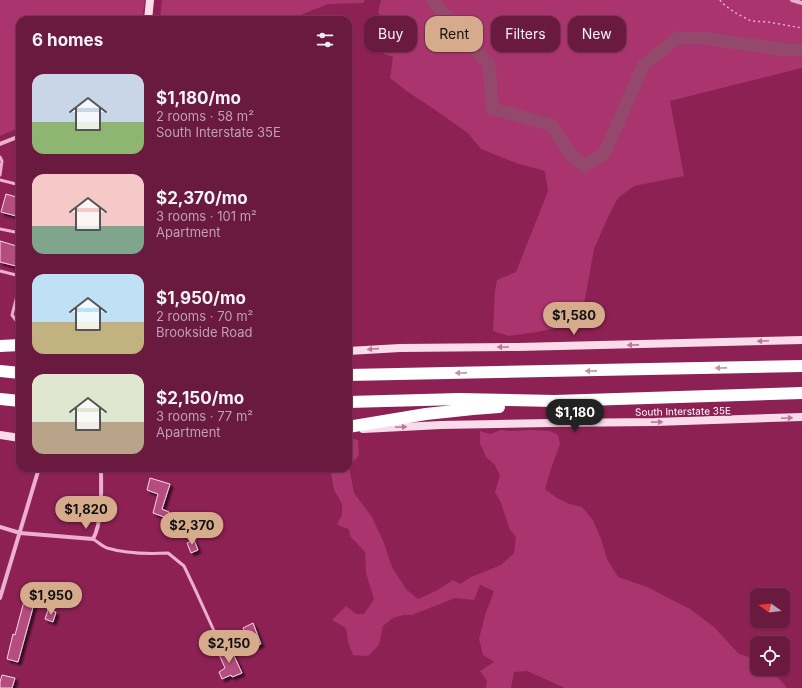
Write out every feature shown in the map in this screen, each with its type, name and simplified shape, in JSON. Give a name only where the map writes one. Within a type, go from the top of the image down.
[{"type":"highway","points":[[0,346],[16,345]]},
{"type":"highway","points":[[352,375],[802,366]]},
{"type":"highway","points":[[0,371],[16,373]]},
{"type":"highway","points":[[352,402],[459,399],[556,401],[802,393]]},
{"type":"highway","points":[[0,399],[16,401]]},
{"type":"highway","points":[[352,426],[426,414],[556,401]]},
{"type":"main road","points":[[148,16],[150,3]]},
{"type":"main road","points":[[352,351],[400,348],[518,348],[802,340]]},
{"type":"main road","points":[[0,342],[16,344]]},
{"type":"main road","name":"South Interstate 35E","points":[[352,430],[441,425],[802,418]]},
{"type":"main road","points":[[0,435],[16,437]]},
{"type":"street","points":[[792,0],[802,3]]},
{"type":"street","points":[[0,144],[16,138]]},
{"type":"street","points":[[0,598],[38,472]]},
{"type":"street","points":[[0,527],[20,533],[93,539],[98,528],[101,472]]},
{"type":"lane","points":[[0,157],[2,162],[0,174]]},
{"type":"lane","points":[[0,180],[16,184]]},
{"type":"lane","points":[[0,229],[16,233]]},
{"type":"lane","points":[[0,271],[16,275]]},
{"type":"lane","points":[[16,300],[12,315],[16,320]]},
{"type":"lane","points":[[93,539],[106,547],[120,551],[148,554],[168,553],[184,566],[215,633]]},
{"type":"path","points":[[720,0],[734,12],[751,21],[768,22],[802,28]]},
{"type":"shaded area","points":[[0,0],[145,0],[143,16],[16,16],[16,129],[0,136]]},
{"type":"shaded area","points":[[162,0],[365,0],[363,3],[328,4],[298,16],[160,16]]},
{"type":"shaded area","points":[[381,0],[802,0],[802,68],[670,101],[684,176],[634,186],[618,198],[594,249],[582,315],[566,326],[509,336],[493,331],[497,280],[516,272],[548,191],[545,171],[519,164],[481,149],[468,133],[390,78],[393,57],[379,52],[417,52],[417,16],[380,16],[378,12]]},
{"type":"shaded area","points":[[501,430],[531,430],[550,431],[558,435],[560,444],[545,489],[557,498],[569,504],[582,507],[593,520],[607,559],[618,577],[647,587],[690,609],[714,627],[738,653],[750,658],[750,676],[777,676],[787,688],[565,688],[527,671],[514,672],[511,688],[486,688],[487,681],[480,671],[494,662],[483,655],[479,639],[485,615],[494,591],[480,585],[474,600],[455,598],[412,615],[403,615],[393,618],[383,626],[379,645],[368,656],[353,655],[348,642],[346,628],[332,620],[346,606],[356,614],[364,614],[374,599],[366,573],[365,552],[350,536],[349,529],[337,524],[342,515],[342,505],[334,490],[331,472],[350,472],[354,493],[372,517],[384,543],[392,567],[406,589],[418,599],[436,591],[453,580],[460,584],[471,577],[501,565],[514,553],[516,537],[510,530],[501,503],[495,492],[500,476],[495,465],[486,457],[480,443],[480,431],[490,434]]},
{"type":"shaded area","points":[[352,438],[358,440],[359,455],[352,463]]},
{"type":"building","points":[[6,194],[16,197],[16,216],[1,212]]},
{"type":"building","points":[[0,241],[16,246],[16,266],[0,262]]},
{"type":"building","points":[[150,478],[170,484],[162,509],[169,512],[167,518],[153,513],[158,494],[147,490]]},
{"type":"building","points":[[194,540],[198,550],[191,553],[187,543]]},
{"type":"building","points":[[27,590],[37,593],[18,662],[7,659]]},
{"type":"building","points":[[48,610],[56,612],[53,622],[45,619]]},
{"type":"building","points":[[253,623],[261,644],[251,648],[243,628]]},
{"type":"building","points":[[230,647],[242,673],[232,677],[231,675],[222,679],[219,672],[225,668],[218,652]]},
{"type":"building","points":[[2,675],[15,678],[12,688],[0,688]]},
{"type":"waterway","points":[[432,0],[466,40],[489,64],[492,109],[551,125],[570,153],[584,166],[604,154],[643,66],[677,38],[703,38],[786,50],[802,50]]}]
